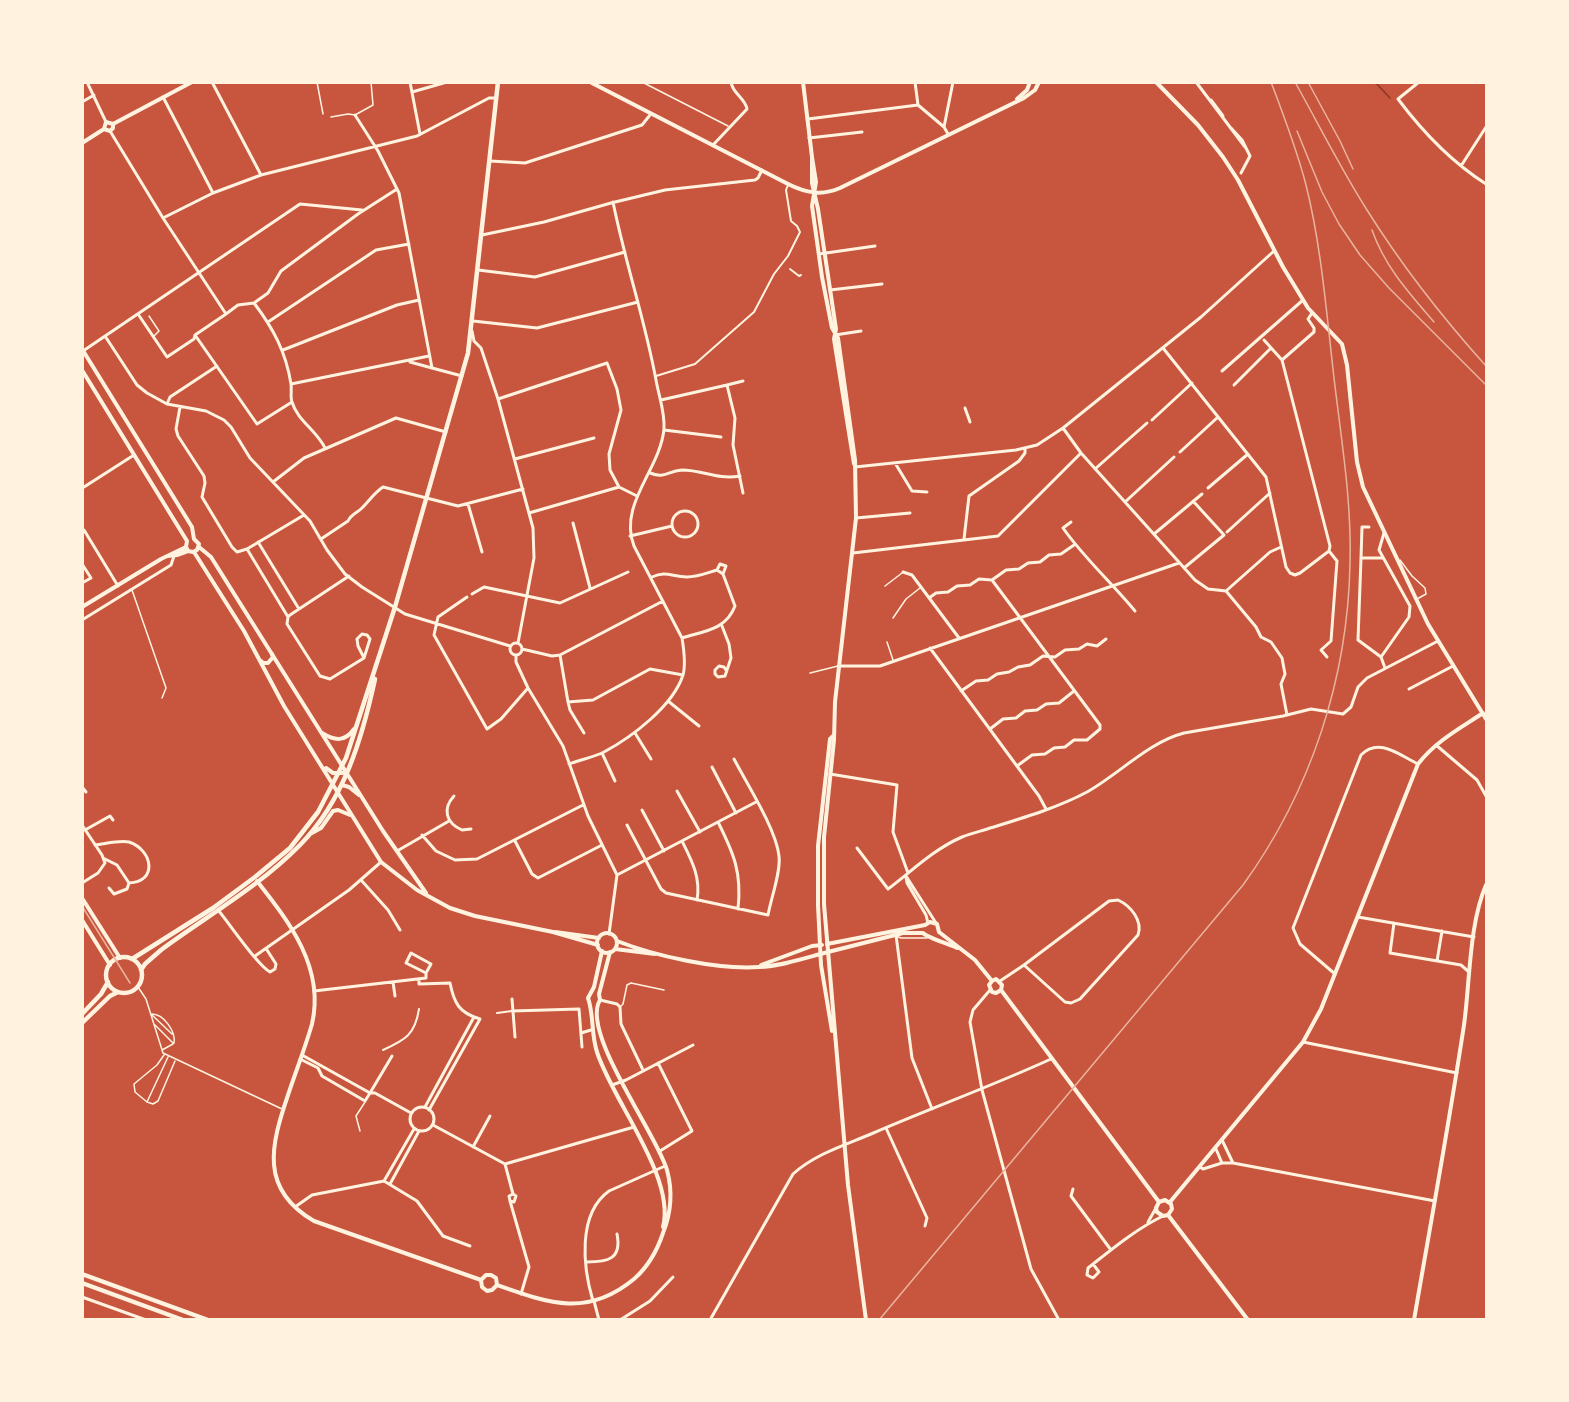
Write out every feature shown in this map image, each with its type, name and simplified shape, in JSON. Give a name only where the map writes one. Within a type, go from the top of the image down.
[{"type":"main road","points":[[132,959],[213,908],[293,852],[308,836],[342,785],[371,698],[380,659],[462,376],[473,321],[498,82]]},
{"type":"main road","points":[[141,970],[155,955],[218,910],[256,879],[298,839],[334,785],[380,659]]},
{"type":"main road","points":[[82,1014],[108,982],[107,971],[110,965],[120,958],[132,959],[138,964],[142,977],[138,987],[110,996],[82,1023]]},
{"type":"main road","points":[[108,982],[118,992]]},
{"type":"main road","points":[[82,1274],[208,1320]]},
{"type":"main road","points":[[82,1283],[183,1320]]},
{"type":"street","points":[[106,122],[113,124],[192,82]]},
{"type":"street","points":[[212,82],[261,176]]},
{"type":"street","points":[[410,82],[420,135]]},
{"type":"street","points":[[412,92],[447,82]]},
{"type":"street","points":[[590,82],[650,115],[788,184],[815,193],[837,190],[1030,94],[1039,82]]},
{"type":"street","points":[[713,146],[747,109],[744,100],[732,88],[731,82]]},
{"type":"street","points":[[803,82],[812,157],[812,183],[825,253],[828,291]]},
{"type":"street","points":[[915,82],[918,105],[944,127],[948,134]]},
{"type":"street","points":[[944,127],[953,82]]},
{"type":"street","points":[[1011,103],[1024,93],[1030,82]]},
{"type":"street","points":[[1156,82],[1208,136],[1236,176],[1274,251],[1303,300],[1312,313],[1342,344],[1346,353],[1359,476],[1369,503],[1438,640],[1486,719]]},
{"type":"street","points":[[1198,82],[1235,131],[1250,157],[1241,173]]},
{"type":"street","points":[[1419,82],[1398,99],[1412,117],[1461,166],[1486,184]]},
{"type":"street","points":[[82,142],[104,129],[106,122],[89,83]]},
{"type":"street","points":[[82,102],[94,95]]},
{"type":"street","points":[[163,97],[213,193]]},
{"type":"street","points":[[163,218],[213,193],[261,176],[420,135],[489,98],[496,98]]},
{"type":"street","points":[[808,119],[918,105]]},
{"type":"street","points":[[356,115],[397,189],[432,368]]},
{"type":"street","points":[[489,161],[525,164],[642,125],[650,115]]},
{"type":"street","points":[[110,131],[113,124]]},
{"type":"street","points":[[1461,166],[1486,127]]},
{"type":"street","points":[[104,129],[110,131],[163,218],[226,314]]},
{"type":"street","points":[[810,138],[862,132]]},
{"type":"street","points":[[482,235],[544,222],[665,190],[755,180],[762,170]]},
{"type":"street","points":[[656,376],[695,364],[754,312],[800,232],[797,226],[790,221],[786,190],[788,184]]},
{"type":"street","points":[[138,314],[167,357],[238,305],[254,303],[268,293],[281,271],[362,210],[397,189]]},
{"type":"street","points":[[815,193],[812,203],[819,254],[836,329],[835,334],[838,338],[855,467],[853,553],[838,666],[823,846],[824,904],[848,1185],[866,1320]]},
{"type":"street","points":[[569,764],[602,753],[635,733],[668,700],[683,675],[682,638],[633,546],[630,536],[630,519],[637,496],[660,450],[664,430],[662,400],[613,202]]},
{"type":"street","points":[[362,210],[300,204],[83,350],[149,458],[155,464],[192,527],[199,547],[211,557],[363,800],[420,887],[429,896]]},
{"type":"street","points":[[268,322],[376,250],[408,244]]},
{"type":"street","points":[[819,254],[875,246]]},
{"type":"street","points":[[855,467],[1037,445],[1063,428],[1163,348],[1274,251]]},
{"type":"street","points":[[478,270],[535,277],[625,252]]},
{"type":"street","points":[[790,269],[799,276],[801,274]]},
{"type":"street","points":[[828,291],[882,284]]},
{"type":"street","points":[[283,350],[397,305],[419,300]]},
{"type":"street","points":[[1222,371],[1303,300]]},
{"type":"street","points":[[473,321],[537,328],[638,302]]},
{"type":"street","points":[[254,303],[268,322],[283,350],[291,384],[292,402],[298,415],[325,448]]},
{"type":"street","points":[[1282,360],[1314,332],[1308,319],[1312,313]]},
{"type":"street","points":[[472,328],[474,341],[481,348],[498,399],[533,528],[534,558],[518,643],[522,649],[552,656],[560,655],[663,602]]},
{"type":"street","points":[[835,334],[861,331]]},
{"type":"street","points":[[195,335],[257,424],[292,402]]},
{"type":"street","points":[[105,336],[137,385],[147,393],[167,404],[206,411],[224,420],[231,427],[250,458],[304,515],[327,550],[349,576],[362,587],[405,614],[510,646],[518,643]]},
{"type":"street","points":[[1264,340],[1282,360],[1330,546],[1329,551],[1337,561],[1331,641],[1321,650],[1327,657]]},
{"type":"street","points":[[1163,348],[1266,477],[1281,547],[1286,567],[1290,573],[1295,575],[1329,551]]},
{"type":"street","points":[[1234,385],[1271,348]]},
{"type":"street","points":[[291,384],[429,356]]},
{"type":"street","points":[[408,362],[462,376]]},
{"type":"street","points":[[498,399],[607,363],[621,410],[609,454],[610,470],[619,487],[637,496]]},
{"type":"street","points":[[167,404],[170,397],[217,366]]},
{"type":"street","points":[[82,370],[187,541],[187,549]]},
{"type":"street","points":[[662,400],[743,381]]},
{"type":"street","points":[[1152,420],[1192,383]]},
{"type":"street","points":[[727,385],[735,418],[733,445],[742,493]]},
{"type":"street","points":[[180,407],[176,429],[178,436],[204,476],[202,497],[237,552],[247,549],[304,515]]},
{"type":"street","points":[[965,408],[970,423]]},
{"type":"street","points":[[1180,452],[1218,417]]},
{"type":"street","points":[[273,482],[304,458],[396,418],[446,432]]},
{"type":"street","points":[[1095,469],[1147,423]]},
{"type":"street","points":[[1063,428],[1081,453],[1201,586],[1215,591],[1226,591],[1270,552],[1281,547]]},
{"type":"street","points":[[664,430],[721,436]]},
{"type":"street","points":[[515,459],[594,438]]},
{"type":"street","points":[[964,539],[969,496],[1019,460],[1026,453],[1025,448]]},
{"type":"street","points":[[853,553],[998,536],[1081,453]]},
{"type":"street","points":[[1208,488],[1248,454]]},
{"type":"street","points":[[83,486],[134,455]]},
{"type":"street","points":[[1125,502],[1174,457]]},
{"type":"street","points":[[895,463],[912,491],[927,492]]},
{"type":"street","points":[[650,473],[660,477],[681,470],[726,478],[740,476]]},
{"type":"street","points":[[321,539],[348,521],[349,517],[362,509],[372,494],[383,486],[458,506],[523,489]]},
{"type":"street","points":[[529,513],[619,487]]},
{"type":"street","points":[[1227,532],[1270,493]]},
{"type":"street","points":[[1154,534],[1202,494]]},
{"type":"street","points":[[1184,569],[1224,535],[1193,501]]},
{"type":"street","points":[[468,504],[482,552]]},
{"type":"street","points":[[683,511],[693,513],[699,523],[694,534],[687,537],[678,535],[672,526],[675,517],[683,511]]},
{"type":"street","points":[[855,518],[910,513]]},
{"type":"street","points":[[1071,522],[1063,528],[1074,545],[1115,586],[1135,611]]},
{"type":"street","points":[[573,523],[590,588]]},
{"type":"street","points":[[630,536],[672,526]]},
{"type":"street","points":[[1369,526],[1362,527],[1358,640],[1381,657],[1385,668]]},
{"type":"street","points":[[83,530],[118,586]]},
{"type":"street","points":[[1381,657],[1409,617],[1410,606],[1379,550],[1384,533]]},
{"type":"street","points":[[187,541],[195,539]]},
{"type":"street","points":[[258,542],[299,609]]},
{"type":"street","points":[[929,598],[936,593],[948,592],[957,586],[969,585],[979,579],[992,580],[1006,570],[1019,569],[1028,563],[1040,562],[1049,555],[1061,554],[1074,545]]},
{"type":"street","points":[[194,552],[199,547]]},
{"type":"street","points":[[166,556],[174,556],[187,549]]},
{"type":"street","points":[[82,607],[166,556],[187,549],[194,552],[239,624],[272,686],[381,862],[417,890],[450,908],[475,916],[553,932],[599,938]]},
{"type":"street","points":[[247,549],[288,618],[287,624],[320,676],[325,679],[330,678],[364,658],[370,639],[367,634],[362,634],[357,639],[364,658]]},
{"type":"street","points":[[82,620],[171,566],[174,556]]},
{"type":"street","points":[[1361,558],[1383,558]]},
{"type":"street","points":[[838,666],[880,666],[1179,563]]},
{"type":"street","points":[[82,564],[90,578],[82,583]]},
{"type":"street","points":[[717,570],[720,564],[726,566],[723,574]]},
{"type":"street","points":[[651,577],[661,572],[684,577],[717,570],[723,574],[735,606],[733,613],[722,626],[682,638]]},
{"type":"street","points":[[472,594],[483,587],[560,603],[628,572]]},
{"type":"street","points":[[903,572],[912,575],[959,638]]},
{"type":"street","points":[[288,618],[349,576]]},
{"type":"street","points":[[992,580],[1100,724],[1100,729],[1086,740],[1074,740],[1065,747],[1054,748],[1045,754],[1032,755],[1017,766]]},
{"type":"street","points":[[1226,591],[1256,627],[1261,637],[1271,642],[1282,658],[1285,674],[1281,684],[1287,715]]},
{"type":"street","points":[[467,597],[438,617],[434,635],[487,729],[501,719],[528,688]]},
{"type":"street","points":[[722,626],[729,644],[731,658],[726,670]]},
{"type":"street","points":[[961,691],[976,681],[988,680],[997,674],[1030,665],[1043,656],[1054,657],[1065,650],[1079,648],[1086,644],[1097,646],[1106,639]]},
{"type":"street","points":[[857,848],[888,889],[945,845],[965,835],[1075,798],[1101,784],[1172,736],[1315,709],[1338,715],[1348,711],[1356,690],[1362,683],[1438,640]]},
{"type":"street","points":[[510,646],[511,652],[516,655]]},
{"type":"street","points":[[930,648],[1039,795],[1046,809]]},
{"type":"street","points":[[516,655],[522,649]]},
{"type":"street","points":[[258,658],[263,663],[268,663],[273,657],[272,652]]},
{"type":"street","points":[[516,655],[516,662],[528,688],[560,739],[583,805],[617,875],[609,934]]},
{"type":"street","points":[[560,655],[570,710],[584,733]]},
{"type":"street","points":[[1409,689],[1453,666]]},
{"type":"street","points":[[568,702],[593,700],[650,669],[683,675]]},
{"type":"street","points":[[990,729],[1003,719],[1016,718],[1024,711],[1037,710],[1046,704],[1059,703],[1074,691]]},
{"type":"street","points":[[668,700],[699,726]]},
{"type":"street","points":[[1170,1202],[1302,1042],[1322,1009],[1418,764],[1449,733],[1483,713]]},
{"type":"street","points":[[320,732],[331,739],[343,739],[348,737],[356,726]]},
{"type":"street","points":[[635,733],[651,759]]},
{"type":"street","points":[[833,735],[830,739],[818,846],[820,945],[827,1009],[836,1052]]},
{"type":"street","points":[[1436,745],[1477,780],[1486,796]]},
{"type":"street","points":[[1335,974],[1300,944],[1293,928],[1342,801],[1361,755],[1368,749],[1382,746],[1418,764]]},
{"type":"street","points":[[602,753],[615,781]]},
{"type":"street","points":[[627,825],[661,889],[666,893],[768,915],[779,863],[774,839],[734,759]]},
{"type":"street","points":[[320,763],[329,772],[347,773]]},
{"type":"street","points":[[712,767],[736,813]]},
{"type":"street","points":[[830,774],[897,785],[892,832],[907,874],[939,927],[939,932],[984,969],[992,981]]},
{"type":"street","points":[[334,785],[349,788],[363,800]]},
{"type":"street","points":[[82,787],[86,792]]},
{"type":"street","points":[[677,790],[700,832]]},
{"type":"street","points":[[454,796],[448,803],[449,821],[462,830],[471,830]]},
{"type":"street","points":[[617,875],[756,801]]},
{"type":"street","points":[[422,835],[436,851],[455,860],[477,859],[583,805]]},
{"type":"street","points":[[308,836],[321,828],[333,811],[338,810],[351,815]]},
{"type":"street","points":[[642,810],[664,851]]},
{"type":"street","points":[[86,830],[96,822],[110,816],[113,820]]},
{"type":"street","points":[[397,851],[449,821]]},
{"type":"street","points":[[718,822],[732,849],[738,870],[740,882],[738,909]]},
{"type":"street","points":[[82,825],[104,858],[117,865],[129,883]]},
{"type":"street","points":[[95,845],[126,841],[137,846],[146,854],[149,868],[146,877],[138,882],[129,883]]},
{"type":"street","points":[[515,841],[532,874],[538,878],[602,845]]},
{"type":"street","points":[[682,841],[697,874],[699,888],[697,900]]},
{"type":"street","points":[[82,883],[101,870],[105,863],[104,858]]},
{"type":"street","points":[[255,956],[361,880],[381,862]]},
{"type":"street","points":[[907,874],[907,883],[926,915],[923,933]]},
{"type":"street","points":[[256,879],[293,930],[304,950],[312,973],[314,991],[315,1012],[274,1142],[274,1164],[284,1193],[306,1216],[322,1225],[481,1280]]},
{"type":"street","points":[[361,880],[388,910],[400,930]]},
{"type":"street","points":[[109,888],[114,894],[127,889],[129,883]]},
{"type":"street","points":[[1414,1320],[1457,1073],[1474,937],[1486,885]]},
{"type":"street","points":[[82,898],[120,958]]},
{"type":"street","points":[[990,990],[989,985],[992,981],[996,979],[1000,981],[1024,965],[1109,901],[1118,900],[1123,903],[1139,920],[1138,935],[1076,1002],[1065,1002],[1024,965]]},
{"type":"street","points":[[218,910],[268,975]]},
{"type":"street","points":[[1358,917],[1474,937]]},
{"type":"street","points":[[82,920],[110,965]]},
{"type":"street","points":[[754,968],[820,945],[936,923]]},
{"type":"street","points":[[1394,923],[1390,953],[1461,965],[1470,973]]},
{"type":"street","points":[[1437,961],[1442,931]]},
{"type":"street","points":[[553,932],[598,945],[602,951],[592,992],[588,998],[591,1004],[591,1030],[597,1052],[654,1170],[664,1200],[664,1222],[657,1250]]},
{"type":"street","points":[[932,938],[939,932]]},
{"type":"street","points":[[602,951],[610,952],[615,949],[667,955],[730,967],[754,968],[772,966],[896,935],[923,933],[963,951]]},
{"type":"street","points":[[598,945],[599,938],[604,934],[609,934],[617,941],[667,955]]},
{"type":"street","points":[[896,935],[912,1059],[932,1109]]},
{"type":"street","points":[[615,949],[617,941]]},
{"type":"street","points":[[266,949],[276,964],[275,969],[270,972],[266,970]]},
{"type":"street","points":[[497,1285],[560,1304],[593,1301],[611,1294],[629,1283],[647,1266],[657,1250],[669,1217],[671,1193],[666,1166],[621,1082],[603,1041],[597,1019],[599,999],[610,952]]},
{"type":"street","points":[[314,991],[426,978],[431,964],[411,953],[406,963],[426,973]]},
{"type":"street","points":[[418,979],[420,984],[450,983],[453,1000],[463,1011],[474,1017],[427,1108]]},
{"type":"street","points":[[1000,981],[1001,990],[1159,1202]]},
{"type":"street","points":[[393,982],[395,996]]},
{"type":"street","points":[[990,990],[996,993],[1001,990]]},
{"type":"street","points":[[990,990],[973,1010],[970,1022],[982,1090],[1031,1269],[1059,1320]]},
{"type":"street","points":[[592,992],[599,999],[620,1007],[621,1024],[643,1071]]},
{"type":"street","points":[[512,999],[514,1037]]},
{"type":"street","points":[[591,1004],[599,999]]},
{"type":"street","points":[[383,1050],[403,1040],[412,1032],[418,1009]]},
{"type":"street","points":[[497,1012],[579,1009],[582,1047]]},
{"type":"street","points":[[581,1033],[591,1030]]},
{"type":"street","points":[[1302,1042],[1457,1073]]},
{"type":"street","points":[[612,1085],[693,1045]]},
{"type":"street","points":[[301,1057],[318,1068],[322,1076],[365,1101],[392,1056]]},
{"type":"street","points":[[301,1057],[411,1113]]},
{"type":"street","points":[[710,1320],[793,1174],[810,1161],[1051,1059]]},
{"type":"street","points":[[658,1063],[692,1131],[660,1151]]},
{"type":"street","points":[[415,1108],[427,1108],[433,1114],[433,1125],[425,1131],[414,1129],[409,1121],[411,1113],[415,1108]]},
{"type":"street","points":[[473,1147],[489,1116]]},
{"type":"street","points":[[433,1125],[505,1164],[634,1127]]},
{"type":"street","points":[[886,1128],[927,1218],[925,1226]]},
{"type":"street","points":[[384,1181],[414,1129]]},
{"type":"street","points":[[390,1184],[419,1131]]},
{"type":"street","points":[[1222,1140],[1233,1163]]},
{"type":"street","points":[[1216,1149],[1222,1163]]},
{"type":"street","points":[[1200,1167],[1203,1169],[1222,1163],[1233,1163],[1435,1201]]},
{"type":"street","points":[[505,1164],[513,1194],[509,1196],[510,1201],[530,1267],[521,1294]]},
{"type":"street","points":[[599,1320],[586,1274],[585,1228],[604,1195],[666,1166]]},
{"type":"street","points":[[296,1207],[312,1195],[384,1181],[417,1201],[443,1236],[470,1246]]},
{"type":"street","points":[[1073,1189],[1071,1196],[1111,1250]]},
{"type":"street","points":[[1147,1223],[1159,1202],[1166,1200],[1170,1202]]},
{"type":"street","points":[[1093,1264],[1099,1272],[1093,1278],[1087,1275],[1086,1271],[1093,1264],[1147,1223],[1166,1215],[1172,1209],[1170,1202]]},
{"type":"street","points":[[1156,1208],[1159,1214],[1166,1215],[1248,1320]]},
{"type":"street","points":[[587,1262],[606,1261],[616,1253],[617,1234]]},
{"type":"street","points":[[481,1280],[486,1275],[491,1275],[496,1278],[497,1285]]},
{"type":"street","points":[[620,1320],[650,1301],[673,1277]]},
{"type":"street","points":[[481,1280],[482,1287],[487,1291],[497,1285]]},
{"type":"street","points":[[82,1297],[146,1320]]},
{"type":"lane","points":[[317,82],[323,114]]},
{"type":"lane","points":[[331,117],[356,115],[374,105],[371,82]]},
{"type":"lane","points":[[642,82],[731,128]]},
{"type":"lane","points":[[1236,176],[1241,173]]},
{"type":"lane","points":[[149,316],[159,331],[153,336]]},
{"type":"lane","points":[[1394,554],[1414,578],[1424,585],[1426,593],[1417,600]]},
{"type":"lane","points":[[885,586],[903,572]]},
{"type":"lane","points":[[893,618],[906,599],[921,587]]},
{"type":"lane","points":[[131,590],[166,688],[162,698]]},
{"type":"lane","points":[[887,642],[893,661]]},
{"type":"lane","points":[[810,673],[838,666]]},
{"type":"lane","points":[[896,935],[901,938],[932,938]]},
{"type":"lane","points":[[620,1007],[623,1004],[627,984],[664,990]]},
{"type":"lane","points":[[138,987],[145,996],[164,1054],[283,1109]]},
{"type":"lane","points":[[151,1014],[173,1034]]},
{"type":"lane","points":[[151,1014],[157,1014],[169,1025],[174,1043]]},
{"type":"lane","points":[[154,1024],[174,1043]]},
{"type":"lane","points":[[162,1051],[174,1043]]},
{"type":"lane","points":[[164,1054],[157,1065],[134,1084],[135,1092],[147,1102],[153,1104],[158,1101],[176,1060]]},
{"type":"lane","points":[[147,1102],[168,1056]]},
{"type":"lane","points":[[360,1131],[356,1116],[365,1101]]},
{"type":"waterway","points":[[1375,82],[1390,98]]},
{"type":"railway","points":[[879,1320],[1243,885],[1267,849],[1288,811],[1321,732],[1333,691],[1348,606],[1350,539],[1347,490],[1316,230],[1299,159],[1271,82]]},
{"type":"railway","points":[[1295,82],[1348,179],[1380,231],[1423,291],[1486,366]]},
{"type":"railway","points":[[1308,82],[1353,169]]},
{"type":"railway","points":[[1297,131],[1322,192],[1339,224],[1360,255],[1389,288],[1486,385]]},
{"type":"railway","points":[[1372,230],[1391,268],[1434,322]]},
{"type":"railway","points":[[82,906],[130,983]]}]
